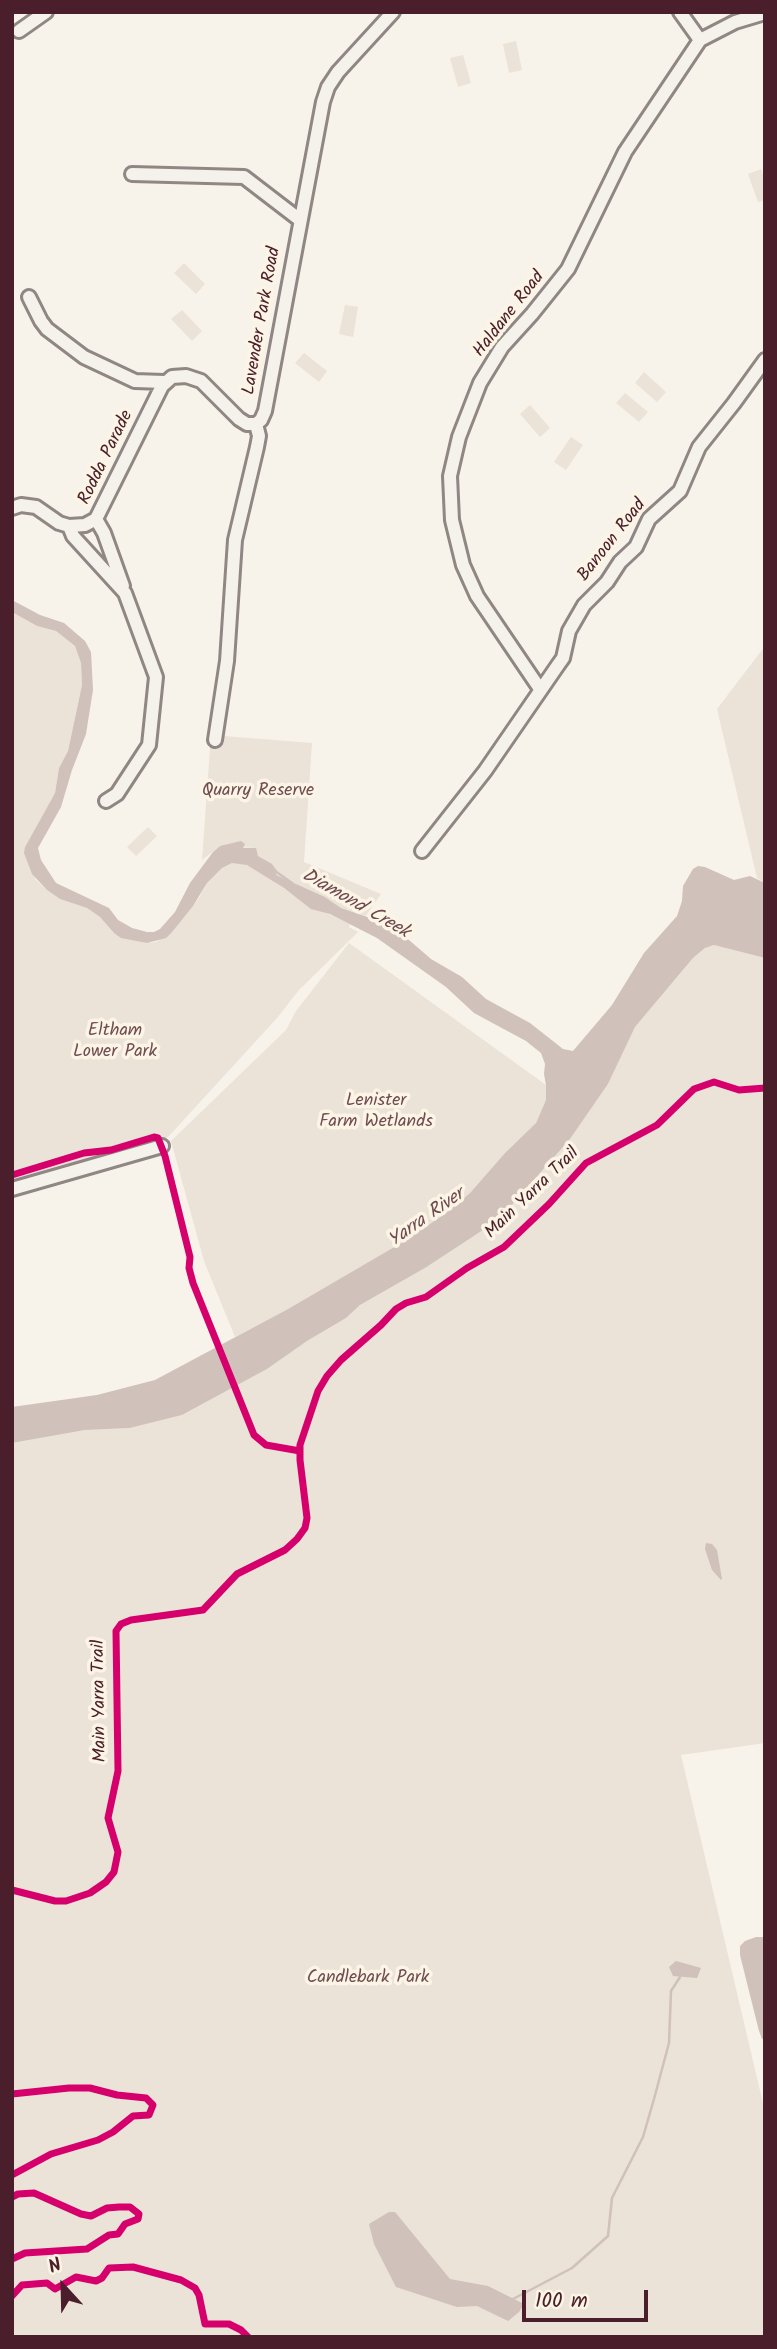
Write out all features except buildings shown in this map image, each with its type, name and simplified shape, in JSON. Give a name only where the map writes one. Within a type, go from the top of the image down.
[{"type":"street","points":[[19,31],[46,12]]},
{"type":"street","name":"Lavender Park Road","points":[[215,740],[228,653],[235,540],[259,436],[256,424],[265,411],[323,102],[328,87],[338,72],[393,12]]},
{"type":"street","points":[[680,12],[700,40]]},
{"type":"street","name":"Haldane Road","points":[[540,689],[477,596],[463,565],[452,520],[450,476],[459,437],[480,383],[502,347],[568,268],[625,152],[700,40],[735,22],[765,13]]},
{"type":"street","points":[[132,174],[244,177],[300,220]]},
{"type":"street","points":[[29,297],[47,329],[84,357],[135,382],[163,384],[176,376],[197,379],[240,419],[247,424],[256,424]]},
{"type":"street","name":"Banoon Road","points":[[422,851],[485,771],[563,657],[569,631],[580,610],[636,547],[649,519],[680,491],[699,447],[765,360]]},
{"type":"street","name":"Rodda Parade","points":[[69,526],[85,525],[96,519],[163,384]]},
{"type":"street","points":[[12,508],[31,505],[59,523],[69,526],[73,536],[125,593]]},
{"type":"street","points":[[96,519],[104,533],[155,671],[157,683],[149,745],[117,794],[106,801]]},
{"type":"street","points":[[12,1189],[162,1146]]},
{"type":"green space","points":[[516,41],[522,70],[509,73],[503,44]]},
{"type":"green space","points":[[463,55],[471,83],[458,87],[450,58]]},
{"type":"green space","points":[[761,169],[765,179],[765,200],[758,202],[748,174]]},
{"type":"green space","points":[[184,263],[205,284],[196,294],[174,273]]},
{"type":"green space","points":[[345,305],[358,307],[353,337],[339,334]]},
{"type":"green space","points":[[182,310],[202,331],[192,341],[171,319]]},
{"type":"green space","points":[[304,353],[327,371],[319,382],[295,363]]},
{"type":"green space","points":[[644,372],[666,392],[657,402],[635,383]]},
{"type":"green space","points":[[625,393],[648,412],[639,422],[616,403]]},
{"type":"green space","points":[[530,405],[550,428],[540,437],[520,414]]},
{"type":"green space","points":[[571,437],[583,445],[566,470],[554,462]]},
{"type":"green space","name":"Eltham Lower Park","points":[[12,612],[37,626],[56,631],[75,646],[81,663],[82,685],[68,751],[59,768],[55,793],[25,847],[26,858],[36,880],[60,899],[87,908],[100,917],[114,933],[147,943],[156,942],[173,931],[199,898],[207,883],[222,868],[240,862],[256,869],[305,903],[350,924],[349,927],[358,932],[299,990],[277,1018],[168,1137],[12,1185]]},
{"type":"green space","points":[[765,646],[765,883],[757,878],[717,709]]},
{"type":"green space","name":"Quarry Reserve","points":[[211,735],[312,743],[304,862],[381,894],[366,916],[341,908],[325,897],[275,875],[258,856],[255,848],[220,846],[202,860]]},
{"type":"green space","points":[[148,827],[157,836],[136,856],[127,847]]},
{"type":"green space","name":"Lenister Farm Wetlands","points":[[349,943],[546,1085],[546,1100],[536,1123],[470,1193],[446,1213],[408,1239],[235,1337],[204,1261],[171,1141],[286,1030],[296,1011]]},
{"type":"green space","name":"Candlebark Park","points":[[714,945],[765,958],[765,1743],[681,1755],[765,2112],[765,2337],[12,2337],[12,1443],[85,1430],[130,1428],[182,1415],[267,1369],[346,1318],[360,1305],[425,1268],[480,1232],[503,1215],[570,1139],[608,1084],[635,1027],[693,958],[705,948]]},
{"type":"shaded area","points":[[12,600],[40,615],[64,623],[85,641],[91,652],[93,690],[86,734],[61,807],[38,848],[41,860],[56,883],[109,908],[118,920],[132,928],[147,932],[160,929],[175,912],[190,883],[213,852],[220,846],[241,841],[245,844],[243,848],[256,848],[258,856],[272,864],[277,871],[276,875],[325,897],[341,908],[379,921],[402,934],[431,959],[462,977],[486,999],[530,1023],[563,1049],[573,1051],[612,1005],[644,953],[677,916],[683,886],[693,869],[698,866],[734,880],[750,876],[765,883],[765,958],[714,945],[705,948],[693,958],[635,1027],[608,1084],[570,1139],[503,1215],[425,1268],[360,1305],[346,1318],[267,1369],[182,1415],[130,1428],[85,1430],[12,1443],[12,1407],[97,1395],[155,1380],[288,1309],[408,1239],[470,1193],[536,1123],[546,1100],[546,1085],[545,1064],[541,1053],[526,1041],[474,1013],[446,987],[377,938],[330,914],[311,909],[247,865],[232,863],[222,868],[207,883],[193,906],[166,938],[147,943],[121,938],[87,908],[60,899],[47,890],[32,874],[24,853],[55,793],[59,768],[68,751],[82,685],[81,663],[75,646],[56,631],[37,626],[12,612]]},
{"type":"shaded area","points":[[706,1543],[712,1544],[717,1550],[721,1580],[712,1570],[705,1549]]},
{"type":"shaded area","points":[[756,1937],[765,1937],[765,2039],[762,2039],[759,2031],[740,1955],[740,1946]]},
{"type":"shaded area","points":[[676,1961],[701,1968],[697,1978],[673,1976],[669,1967]]},
{"type":"shaded area","points":[[389,2212],[395,2212],[450,2279],[488,2286],[524,2304],[519,2312],[508,2321],[477,2306],[457,2307],[396,2287],[374,2244],[369,2224]]},
{"type":"waterway","name":"Diamond Creek","points":[[275,871],[292,883]]},
{"type":"waterway","points":[[513,2299],[572,2268],[608,2236],[612,2198],[643,2137],[654,2099],[669,2043],[671,1991],[680,1977]]},
{"type":"cycle path","name":"Main Yarra Trail","points":[[12,1890],[55,1901],[66,1901],[90,1893],[106,1882],[114,1872],[118,1852],[108,1818],[118,1771],[116,1631],[121,1624],[131,1620],[203,1610],[237,1574],[285,1550],[297,1539],[305,1528],[307,1518],[300,1445],[318,1391],[341,1360],[396,1309],[426,1297],[467,1268],[504,1247],[549,1204],[586,1163],[657,1125],[694,1089],[714,1082],[739,1090],[765,1088]]},
{"type":"cycle path","points":[[12,1175],[84,1153],[111,1150],[158,1138],[190,1257],[189,1268],[193,1283],[254,1435],[266,1445],[300,1451]]},
{"type":"cycle path","points":[[12,2094],[90,2088],[117,2095],[146,2098],[153,2105],[149,2115],[133,2116],[98,2140],[51,2154],[12,2175]]},
{"type":"cycle path","points":[[12,2197],[34,2193],[91,2216],[107,2208],[119,2207],[130,2207],[139,2214],[138,2219],[125,2224],[118,2234],[109,2235],[87,2249],[25,2253],[12,2259]]},
{"type":"cycle path","points":[[12,2296],[22,2285],[47,2283],[55,2289],[76,2277],[96,2281],[102,2278],[109,2268],[133,2267],[181,2280],[195,2288],[205,2324],[229,2324],[248,2337]]},
{"type":"water label","name":"Yarra River","points":[[427,1219]]}]
